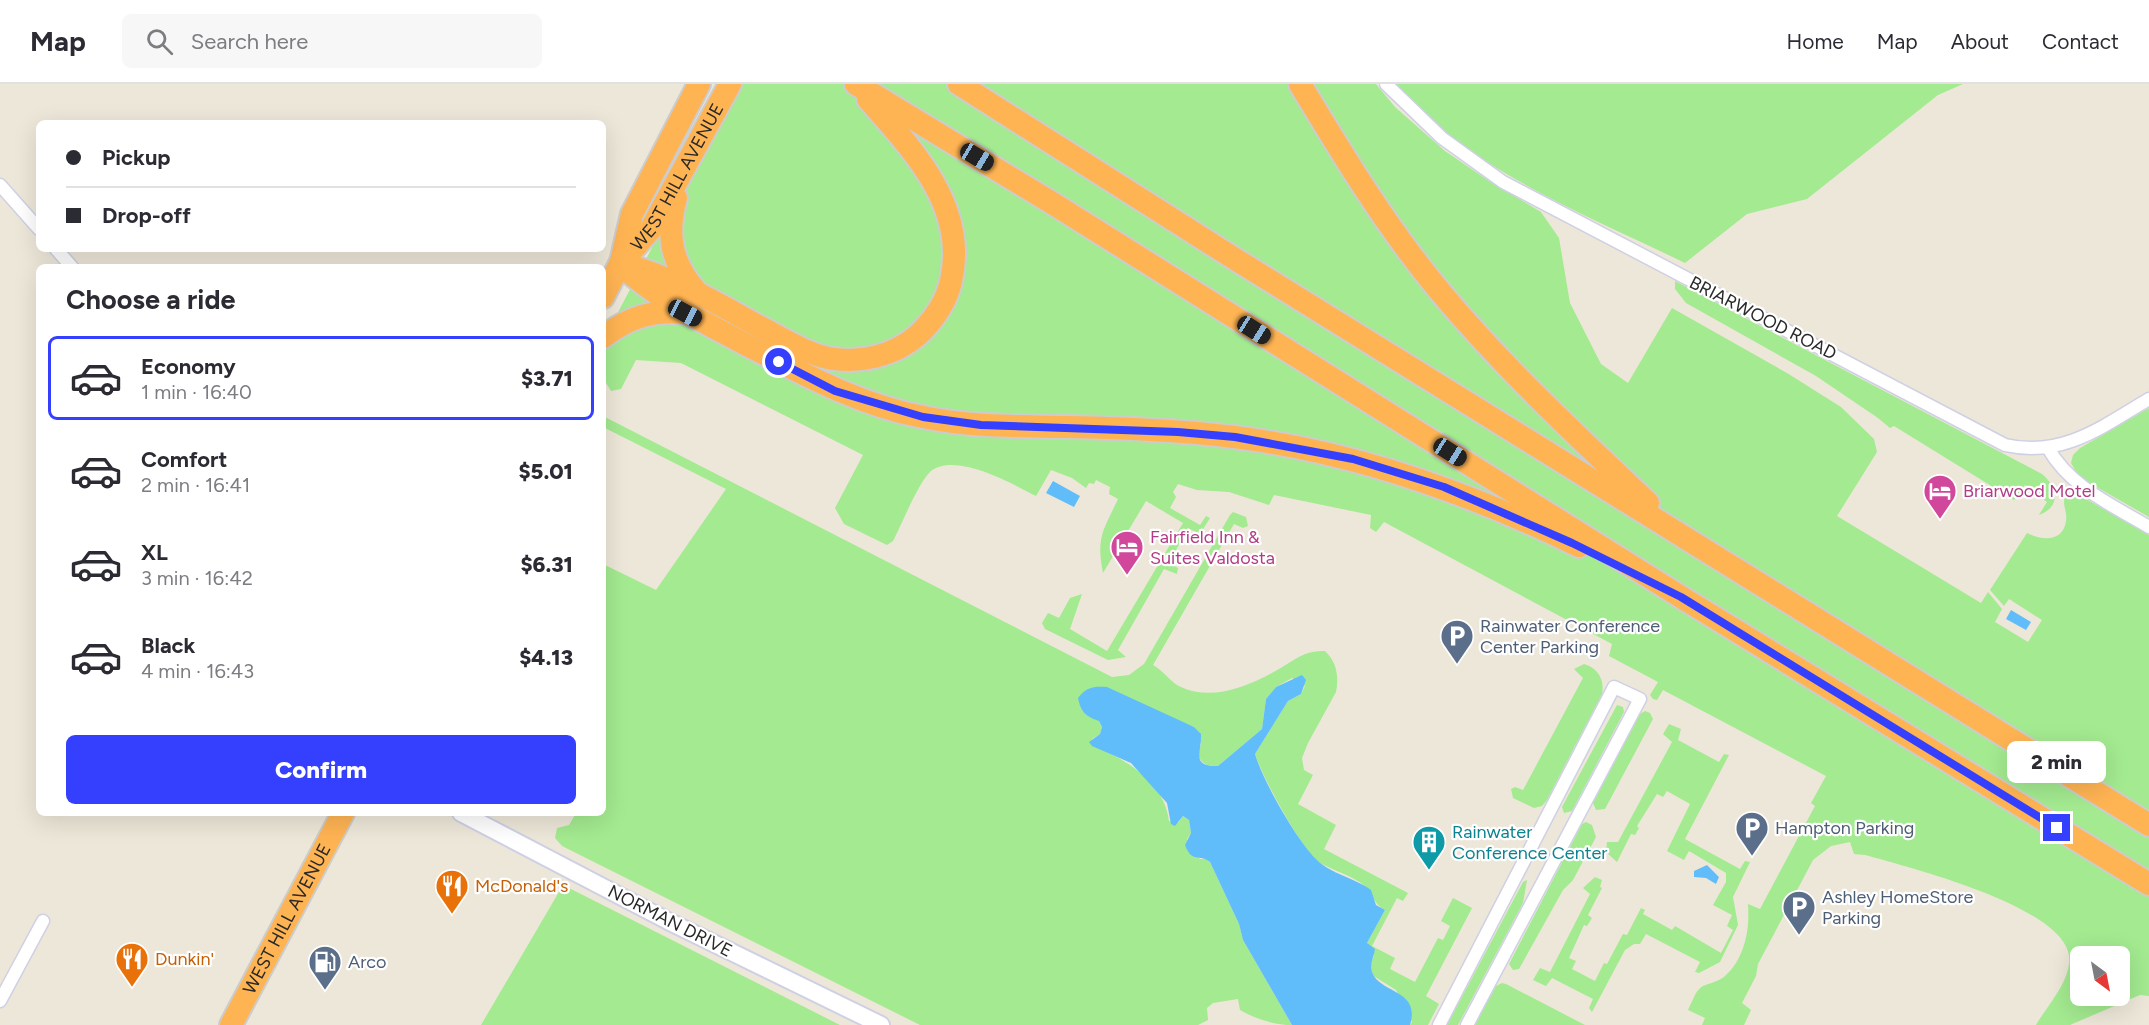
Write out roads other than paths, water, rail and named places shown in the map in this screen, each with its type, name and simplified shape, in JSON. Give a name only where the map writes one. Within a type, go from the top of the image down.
[{"type":"highway","name":"WEST HILL AVENUE","points":[[606,291],[620,264],[632,214],[699,84]]},
{"type":"highway","name":"WEST HILL AVENUE","points":[[620,264],[651,229],[730,84]]},
{"type":"highway","points":[[620,264],[651,271],[698,293],[792,344],[820,355],[858,360],[889,352],[913,339],[934,316],[951,285],[955,247],[952,224],[935,184],[915,154],[855,84]]},
{"type":"highway","points":[[855,84],[1057,206],[1681,597],[2149,884]]},
{"type":"highway","points":[[959,84],[1235,259],[2149,825]]},
{"type":"highway","points":[[1300,84],[1364,188],[1442,295],[1563,423],[1686,538]]},
{"type":"highway","points":[[683,173],[672,212],[670,237],[678,267],[698,293]]},
{"type":"highway","points":[[620,264],[643,286],[685,313],[835,391],[923,417],[981,425],[1085,427],[1224,436],[1284,445],[1371,464],[1482,502],[1681,597]]},
{"type":"highway","points":[[606,335],[635,317],[653,312],[685,313]]},
{"type":"highway","name":"WEST HILL AVENUE","points":[[231,1025],[342,816]]},
{"type":"street","name":"BRIARWOOD ROAD","points":[[1386,84],[1442,138],[1476,164],[1528,196],[2005,445],[2027,450],[2064,445],[2091,433],[2149,399]]},
{"type":"street","points":[[0,185],[36,226]]},
{"type":"street","points":[[59,252],[69,264]]},
{"type":"street","points":[[2048,448],[2057,465],[2071,479],[2149,527]]},
{"type":"street","points":[[1439,1025],[1614,687],[1640,699],[1467,1025]]},
{"type":"street","name":"NORMAN DRIVE","points":[[467,816],[668,921],[881,1025]]},
{"type":"street","points":[[0,1001],[43,921]]},
{"type":"water","points":[[1053,481],[1080,496],[1074,507],[1046,493]]},
{"type":"water","points":[[2011,610],[2031,622],[2026,630],[2006,619]]},
{"type":"water","points":[[1302,675],[1306,680],[1301,694],[1288,701],[1255,754],[1281,809],[1308,850],[1326,867],[1371,890],[1376,905],[1385,910],[1367,943],[1375,949],[1371,969],[1376,979],[1405,998],[1410,1005],[1412,1013],[1410,1025],[1292,1025],[1243,940],[1239,924],[1210,862],[1193,856],[1188,851],[1185,845],[1191,833],[1189,820],[1183,816],[1175,826],[1171,824],[1167,803],[1131,763],[1092,746],[1089,742],[1100,734],[1102,727],[1099,721],[1084,713],[1078,698],[1091,688],[1107,687],[1194,727],[1201,734],[1199,757],[1201,761],[1204,764],[1218,766],[1262,729],[1266,699],[1276,687]]},
{"type":"water","points":[[1707,865],[1719,877],[1716,884],[1706,878],[1694,877],[1694,871]]},
{"type":"place","name":"Briarwood Motel","points":[[1940,520]]},
{"type":"place","name":"Fairfield Inn & Suites Valdosta","points":[[1127,576]]},
{"type":"place","name":"Rainwater Conference Center Parking","points":[[1457,665]]},
{"type":"place","name":"Hampton Parking","points":[[1752,857]]},
{"type":"place","name":"Rainwater Conference Center","points":[[1429,871]]},
{"type":"place","name":"McDonald's","points":[[452,915]]},
{"type":"place","name":"Ashley HomeStore Parking","points":[[1799,936]]},
{"type":"place","name":"Dunkin'","points":[[132,988]]},
{"type":"place","name":"Arco","points":[[325,991]]}]
